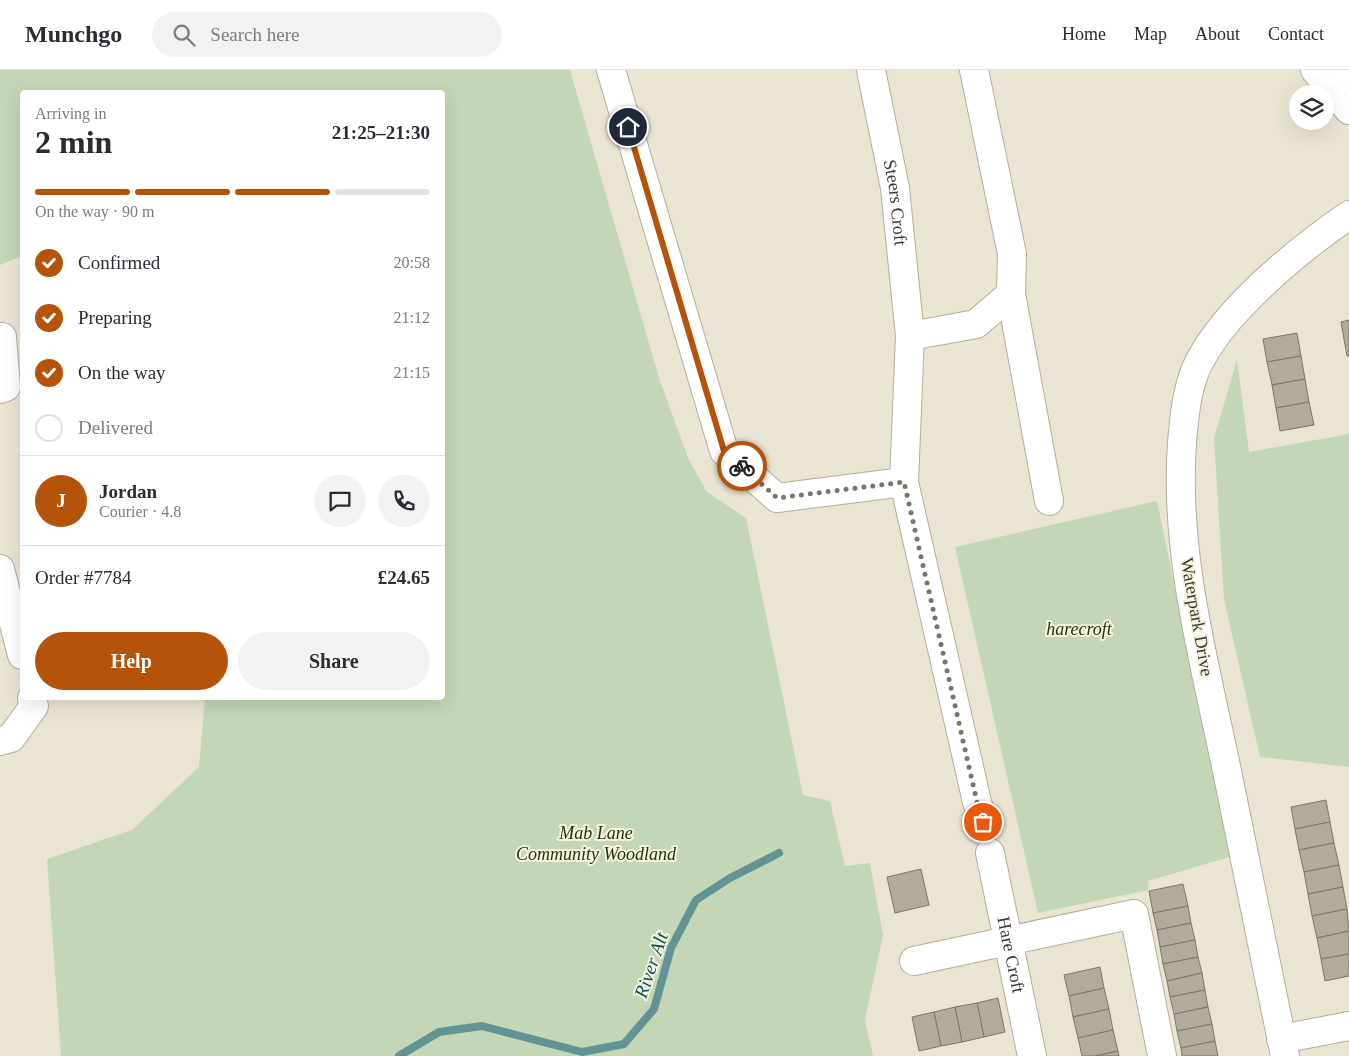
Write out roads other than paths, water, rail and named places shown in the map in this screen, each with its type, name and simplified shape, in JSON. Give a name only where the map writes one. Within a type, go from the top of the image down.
[{"type":"street","points":[[611,70],[724,451],[777,498],[904,482]]},
{"type":"street","name":"Steers Croft","points":[[870,70],[895,188],[910,336],[904,482],[983,822]]},
{"type":"street","points":[[974,70],[1012,254],[1011,294],[1049,501]]},
{"type":"street","points":[[1315,70],[1349,110]]},
{"type":"street","points":[[1337,70],[1349,74]]},
{"type":"street","name":"Waterpark Drive","points":[[1283,1048],[1195,619],[1179,483],[1184,420],[1188,397],[1195,372],[1213,339],[1234,313],[1258,289],[1340,222],[1349,196]]},
{"type":"street","points":[[910,336],[976,324],[1011,294]]},
{"type":"street","points":[[0,389],[6,387],[2,337]]},
{"type":"street","points":[[0,569],[20,648]]},
{"type":"street","points":[[0,741],[11,738],[34,706],[32,700]]},
{"type":"street","name":"Hare Croft","points":[[990,853],[1032,1056]]},
{"type":"street","points":[[914,961],[1134,914],[1162,1056]]},
{"type":"street","points":[[1283,1048],[1349,1026]]},
{"type":"waterway","name":"River Alt","points":[[399,1056],[439,1032],[482,1026],[582,1052],[624,1044],[654,1009],[671,948],[696,900],[730,878],[779,853]]},
{"type":"park label","name":"harecroft","points":[[1079,629]]},
{"type":"park label","name":"Mab Lane Community Woodland","points":[[596,843]]}]
